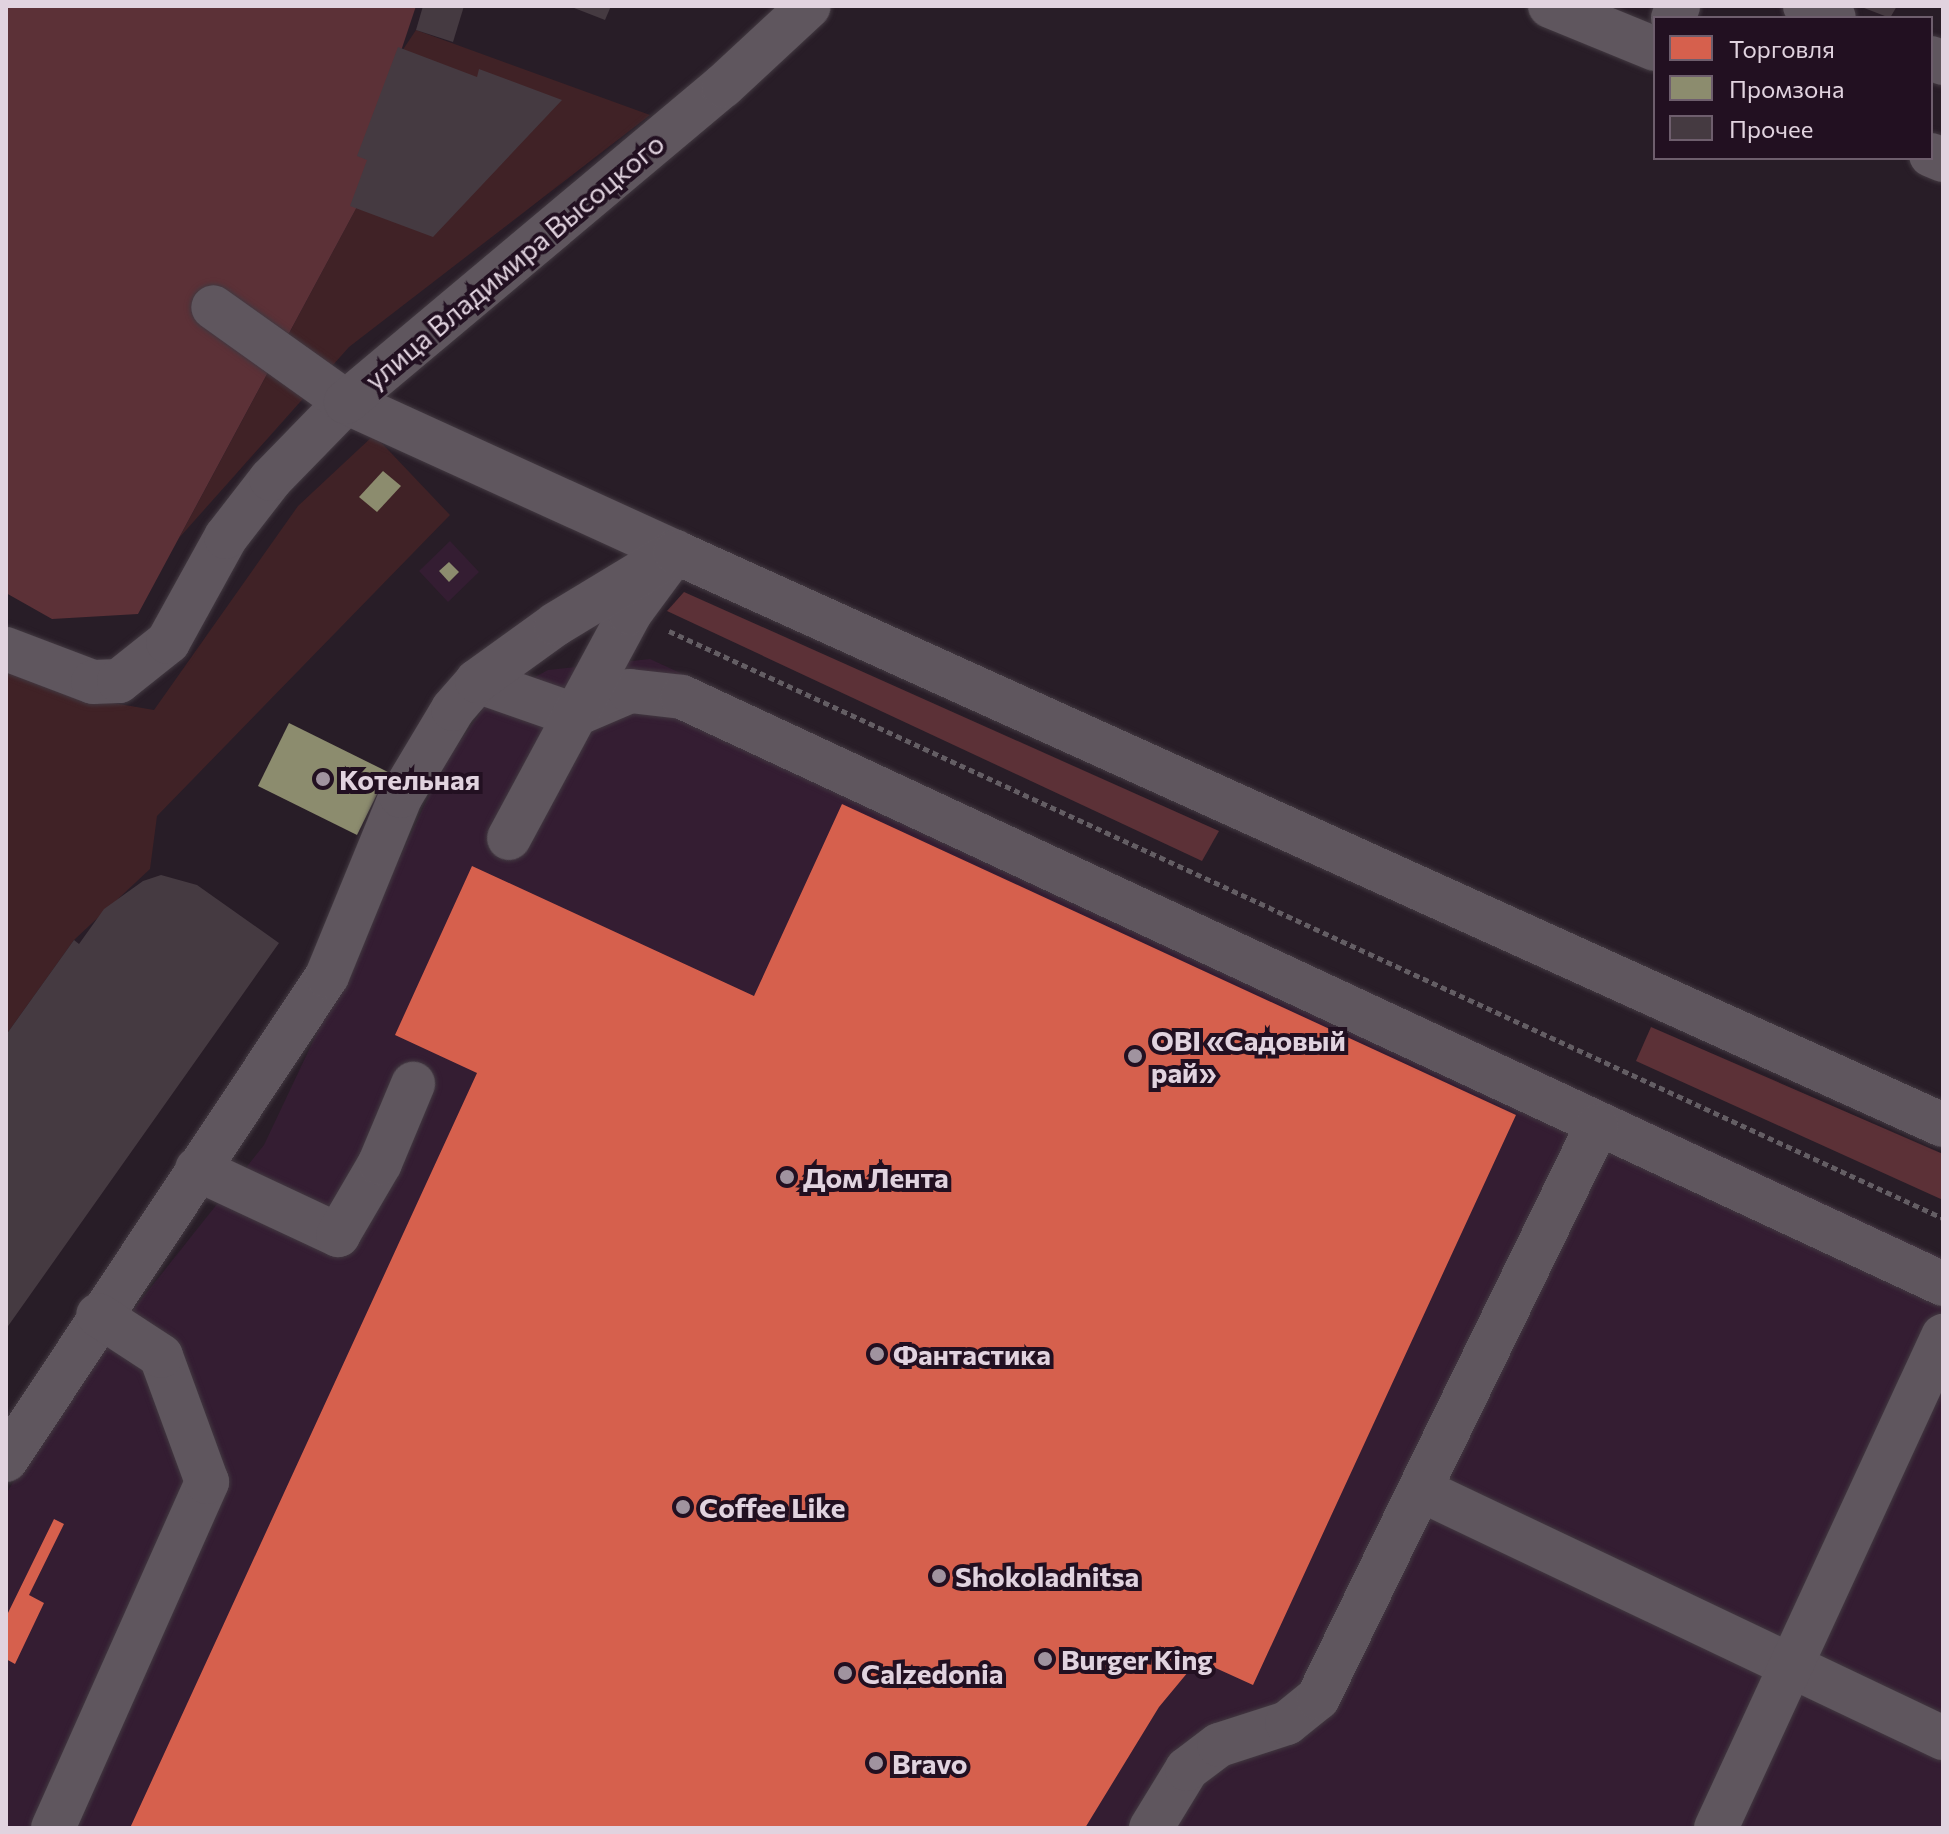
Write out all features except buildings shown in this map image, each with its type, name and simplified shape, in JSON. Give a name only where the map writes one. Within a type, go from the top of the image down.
[{"type":"street","name":"улица Владимира Высоцкого","points":[[809,6],[723,86],[346,402],[1943,1125]]},
{"type":"street","points":[[1550,6],[1647,40]]},
{"type":"street","points":[[1805,6],[1829,16]]},
{"type":"street","points":[[6,649],[93,682],[119,681],[168,642],[226,537],[271,479],[346,402],[213,307]]},
{"type":"street","points":[[509,838],[630,613],[675,552]]},
{"type":"street","points":[[6,1460],[98,1315],[327,976],[401,796],[453,709],[477,681],[556,624],[675,552]]},
{"type":"street","points":[[477,681],[574,715],[630,691],[682,697],[1520,1085],[1597,1126],[1943,1284]]},
{"type":"street","points":[[197,1169],[338,1235],[380,1163],[413,1084]]},
{"type":"street","points":[[1151,1828],[1187,1769],[1219,1745],[1287,1723],[1318,1698],[1597,1126]]},
{"type":"street","points":[[53,1828],[207,1482],[161,1356],[98,1315]]},
{"type":"street","points":[[1716,1828],[1943,1336]]},
{"type":"street","points":[[1421,1490],[1943,1738]]},
{"type":"path","points":[[630,613],[1943,1218]]},
{"type":"shaded area","points":[[6,6],[416,6],[400,54],[380,164],[138,614],[52,619],[6,593]]},
{"type":"shaded area","points":[[416,30],[650,115],[349,347],[179,538],[380,164],[400,54]]},
{"type":"shaded area","points":[[374,435],[450,515],[157,816],[150,869],[74,940],[6,1035],[6,661],[78,697],[154,710],[298,506]]},
{"type":"shaded area","points":[[450,541],[479,572],[448,602],[419,571]]},
{"type":"shaded area","points":[[684,592],[1219,831],[1202,861],[667,611]]},
{"type":"shaded area","points":[[650,659],[1943,1258],[1943,1828],[6,1828],[6,1494],[70,1389],[264,1145],[444,764],[487,703],[548,670]]},
{"type":"shaded area","points":[[1651,1027],[1943,1154],[1943,1200],[1636,1061]]},
{"type":"place","name":"Котельная","points":[[323,779]]},
{"type":"place","name":"OBI «Садовый рай»","points":[[1135,1056]]},
{"type":"place","name":"Дом Лента","points":[[787,1177]]},
{"type":"place","name":"Фантастика","points":[[877,1354]]},
{"type":"place","name":"Coffee Like","points":[[683,1507]]},
{"type":"place","name":"Shokoladnitsa","points":[[939,1576]]},
{"type":"place","name":"Burger King","points":[[1045,1659]]},
{"type":"place","name":"Calzedonia","points":[[845,1673]]},
{"type":"place","name":"Bravo","points":[[876,1763]]}]
